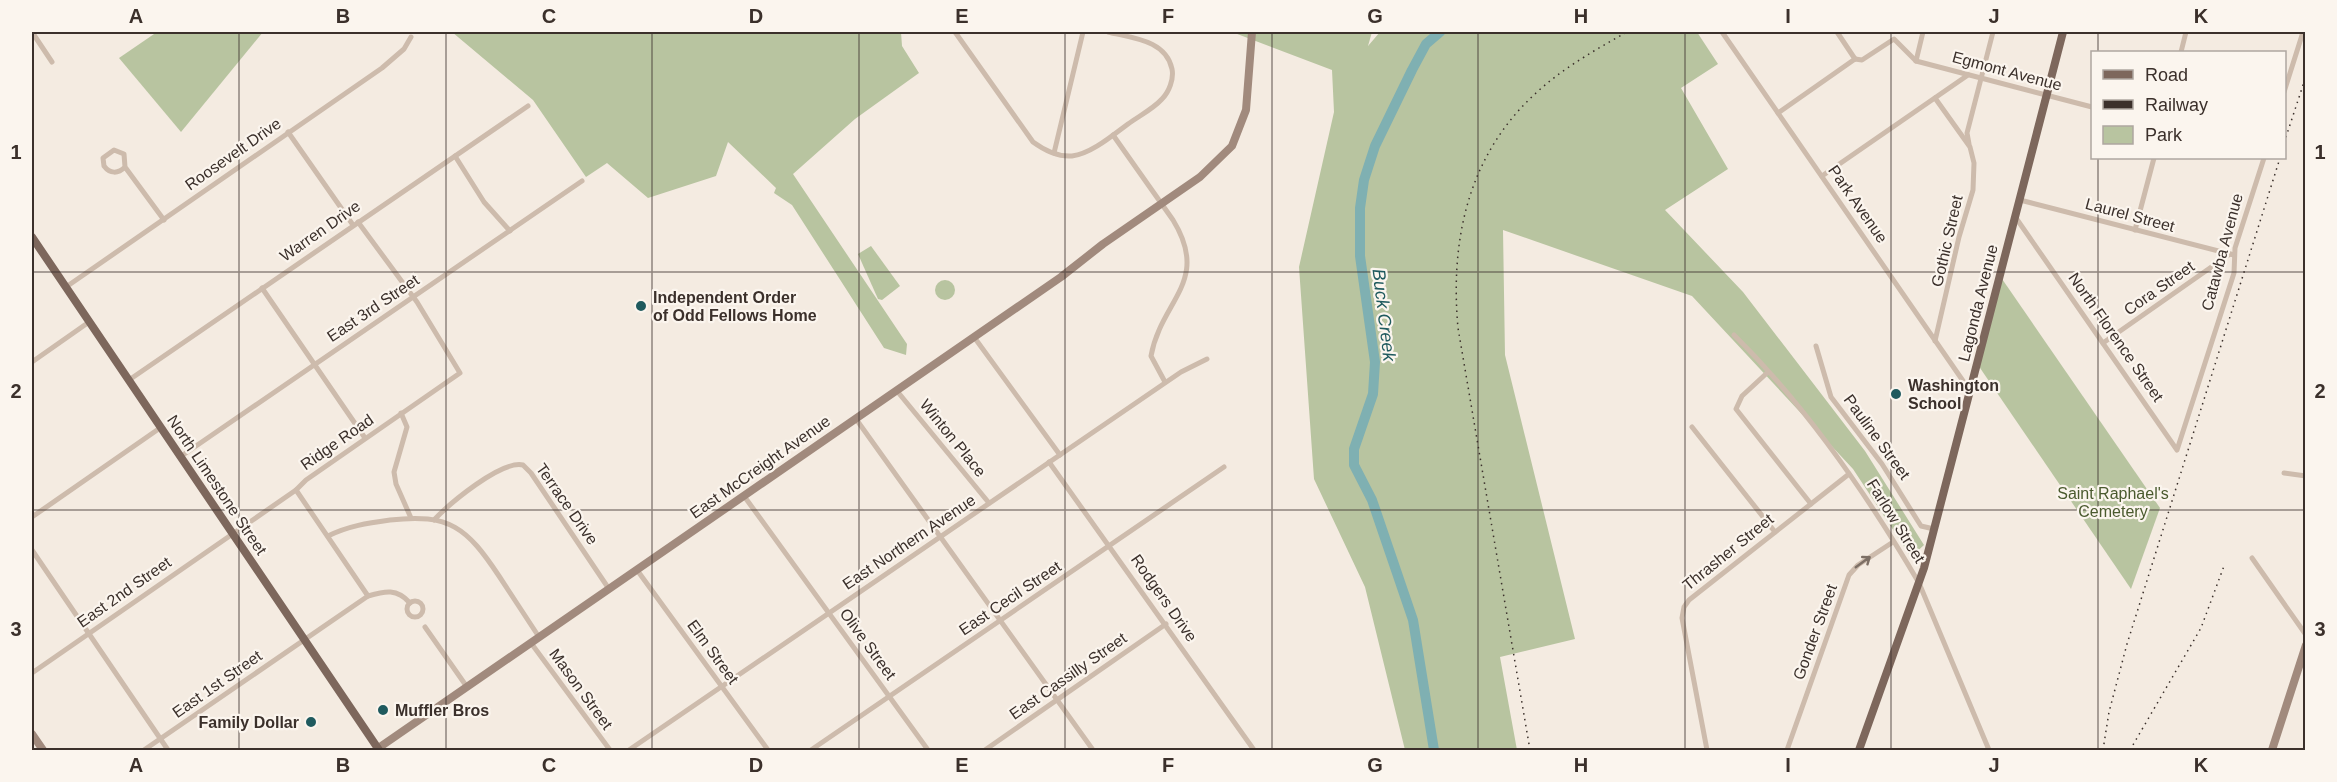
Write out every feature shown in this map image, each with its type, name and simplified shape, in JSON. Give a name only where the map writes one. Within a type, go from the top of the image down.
[{"type":"main road","name":"Lagonda Avenue","points":[[1859,750],[1919,583],[1971,392],[2063,32]]},
{"type":"main road","name":"North Limestone Street","points":[[32,240],[129,380],[377,750]]},
{"type":"street","points":[[32,32],[52,62]]},
{"type":"street","points":[[955,32],[1027,136],[1039,147],[1065,155],[1080,154],[1113,135],[1162,99],[1168,90],[1173,72],[1167,57],[1157,46],[1108,32]]},
{"type":"street","points":[[1054,153],[1083,32]]},
{"type":"street","name":"East McCreight Avenue","points":[[377,750],[897,391],[1212,168],[1232,146],[1246,110],[1252,32]]},
{"type":"street","name":"Park Avenue","points":[[1722,32],[1971,392]]},
{"type":"street","points":[[1837,32],[1856,59]]},
{"type":"street","points":[[1778,113],[1856,59],[1862,60],[1894,39],[1916,60],[1923,32]]},
{"type":"street","name":"Gothic Street","points":[[1935,341],[1973,190],[1974,163],[1967,133],[1993,32]]},
{"type":"street","points":[[2181,51],[2186,32]]},
{"type":"street","points":[[2286,86],[2303,32]]},
{"type":"street","name":"Roosevelt Drive","points":[[66,287],[389,62],[404,49],[411,38]]},
{"type":"street","name":"Egmont Avenue","points":[[1916,60],[2091,107]]},
{"type":"street","points":[[1822,176],[1968,75]]},
{"type":"street","name":"Gothic Street","points":[[1935,98],[1970,147]]},
{"type":"street","name":"Warren Drive","points":[[129,380],[528,106]]},
{"type":"street","points":[[288,132],[413,297]]},
{"type":"street","points":[[1113,135],[1182,235],[1188,264],[1184,280],[1152,351],[1152,360],[1165,382]]},
{"type":"street","points":[[125,167],[118,172],[110,172],[104,166],[103,158],[114,150],[122,152],[126,158],[125,167],[164,220]]},
{"type":"street","points":[[455,156],[484,202],[510,231]]},
{"type":"street","points":[[2135,230],[2154,159]]},
{"type":"street","name":"Catawba Avenue","points":[[2186,423],[2234,273],[2232,255],[2264,159]]},
{"type":"street","name":"East 3rd Street","points":[[180,457],[582,181]]},
{"type":"street","name":"Laurel Street","points":[[2020,200],[2232,255]]},
{"type":"street","name":"North Florence Street","points":[[2016,218],[2177,450],[2186,423]]},
{"type":"street","name":"Cora Street","points":[[2103,343],[2232,255]]},
{"type":"street","points":[[262,288],[365,438]]},
{"type":"street","name":"Ridge Road","points":[[232,534],[460,373],[413,297]]},
{"type":"street","points":[[32,362],[89,321]]},
{"type":"street","name":"Farlow Street","points":[[1734,335],[1768,372],[1849,474],[1919,583],[1989,750]]},
{"type":"street","points":[[974,337],[1060,455]]},
{"type":"street","name":"Pauline Street","points":[[1816,346],[1831,396],[1882,464],[1921,526],[1934,529]]},
{"type":"street","name":"East Northern Avenue","points":[[629,750],[1165,382],[1189,366],[1207,359]]},
{"type":"street","points":[[1768,372],[1742,396],[1736,409],[1811,504]]},
{"type":"street","name":"Winton Place","points":[[897,391],[989,503]]},
{"type":"street","points":[[401,413],[407,427],[395,463],[395,479],[411,518]]},
{"type":"street","points":[[856,419],[1093,750]]},
{"type":"street","points":[[1692,427],[1775,532]]},
{"type":"street","points":[[32,517],[160,428]]},
{"type":"street","name":"Rodgers Drive","points":[[1050,462],[1252,748]]},
{"type":"street","name":"Terrace Drive","points":[[434,520],[445,507],[505,466],[523,465],[531,473],[609,589]]},
{"type":"street","name":"East Cecil Street","points":[[811,750],[1224,467]]},
{"type":"street","points":[[2284,473],[2306,476]]},
{"type":"street","name":"Thrasher Street","points":[[1707,750],[1682,618],[1684,607],[1689,600],[1849,474]]},
{"type":"street","points":[[296,490],[368,596],[390,591],[400,594],[410,603]]},
{"type":"street","name":"Olive Street","points":[[744,496],[928,750]]},
{"type":"street","points":[[328,536],[369,523],[411,518],[434,520],[458,528],[473,539],[539,637]]},
{"type":"street","name":"East 2nd Street","points":[[32,673],[232,534]]},
{"type":"street","name":"Gonder Street","points":[[1787,750],[1849,575],[1858,565],[1893,542]]},
{"type":"street","points":[[32,550],[168,750]]},
{"type":"street","points":[[2252,558],[2306,635]]},
{"type":"street","name":"Elm Street","points":[[637,570],[768,750]]},
{"type":"street","name":"East 1st Street","points":[[144,750],[368,596]]},
{"type":"street","name":"East Cassilly Street","points":[[985,750],[1166,624]]},
{"type":"street","points":[[425,627],[467,687]]},
{"type":"street","name":"Mason Street","points":[[531,643],[610,750]]},
{"type":"street","points":[[2272,750],[2306,645]]},
{"type":"street","points":[[32,734],[43,750]]},
{"type":"street","points":[[1243,750],[1252,748]]},
{"type":"green space","points":[[157,32],[263,32],[181,132],[119,58]]},
{"type":"green space","points":[[452,32],[901,32],[902,46],[919,73],[855,119],[793,174],[907,344],[906,355],[884,348],[792,205],[774,193],[776,188],[728,142],[716,176],[648,198],[607,163],[586,177],[533,100]]},
{"type":"green space","points":[[1232,32],[1372,32],[1368,46],[1380,32],[1697,32],[1718,64],[1681,88],[1728,169],[1665,210],[1743,292],[1865,451],[1924,545],[1911,557],[1853,469],[1692,296],[1503,230],[1505,355],[1575,639],[1500,657],[1517,750],[1405,750],[1365,587],[1314,479],[1299,267],[1334,112],[1332,70]]},
{"type":"green space","points":[[871,246],[900,286],[882,300],[878,299],[858,254]]},
{"type":"green space","name":"Saint Raphael's Cemetery","points":[[2000,276],[2160,508],[2131,589],[1978,365]]},
{"type":"green space","points":[[945,280],[952,283],[955,290],[952,297],[945,300],[938,297],[935,290],[938,283]]},
{"type":"waterway","name":"Buck Creek","points":[[1434,750],[1413,620],[1372,500],[1354,465],[1354,449],[1373,394],[1375,362],[1360,256],[1360,208],[1364,180],[1375,146],[1412,70],[1426,44],[1440,32]]},
{"type":"railway","points":[[1530,750],[1458,328],[1456,295],[1461,231],[1468,201],[1479,171],[1513,117],[1557,75],[1627,32]]},
{"type":"railway","points":[[2286,137],[2306,76]]},
{"type":"railway","points":[[2103,750],[2109,712],[2127,644],[2280,159]]},
{"type":"railway","points":[[2130,750],[2201,628],[2224,566]]},
{"type":"place","name":"Independent Order of Odd Fellows Home","points":[[641,306]]},
{"type":"place","name":"Washington School","points":[[1896,394]]},
{"type":"place","name":"Muffler Bros","points":[[383,710]]},
{"type":"place","name":"Family Dollar","points":[[311,722]]}]
